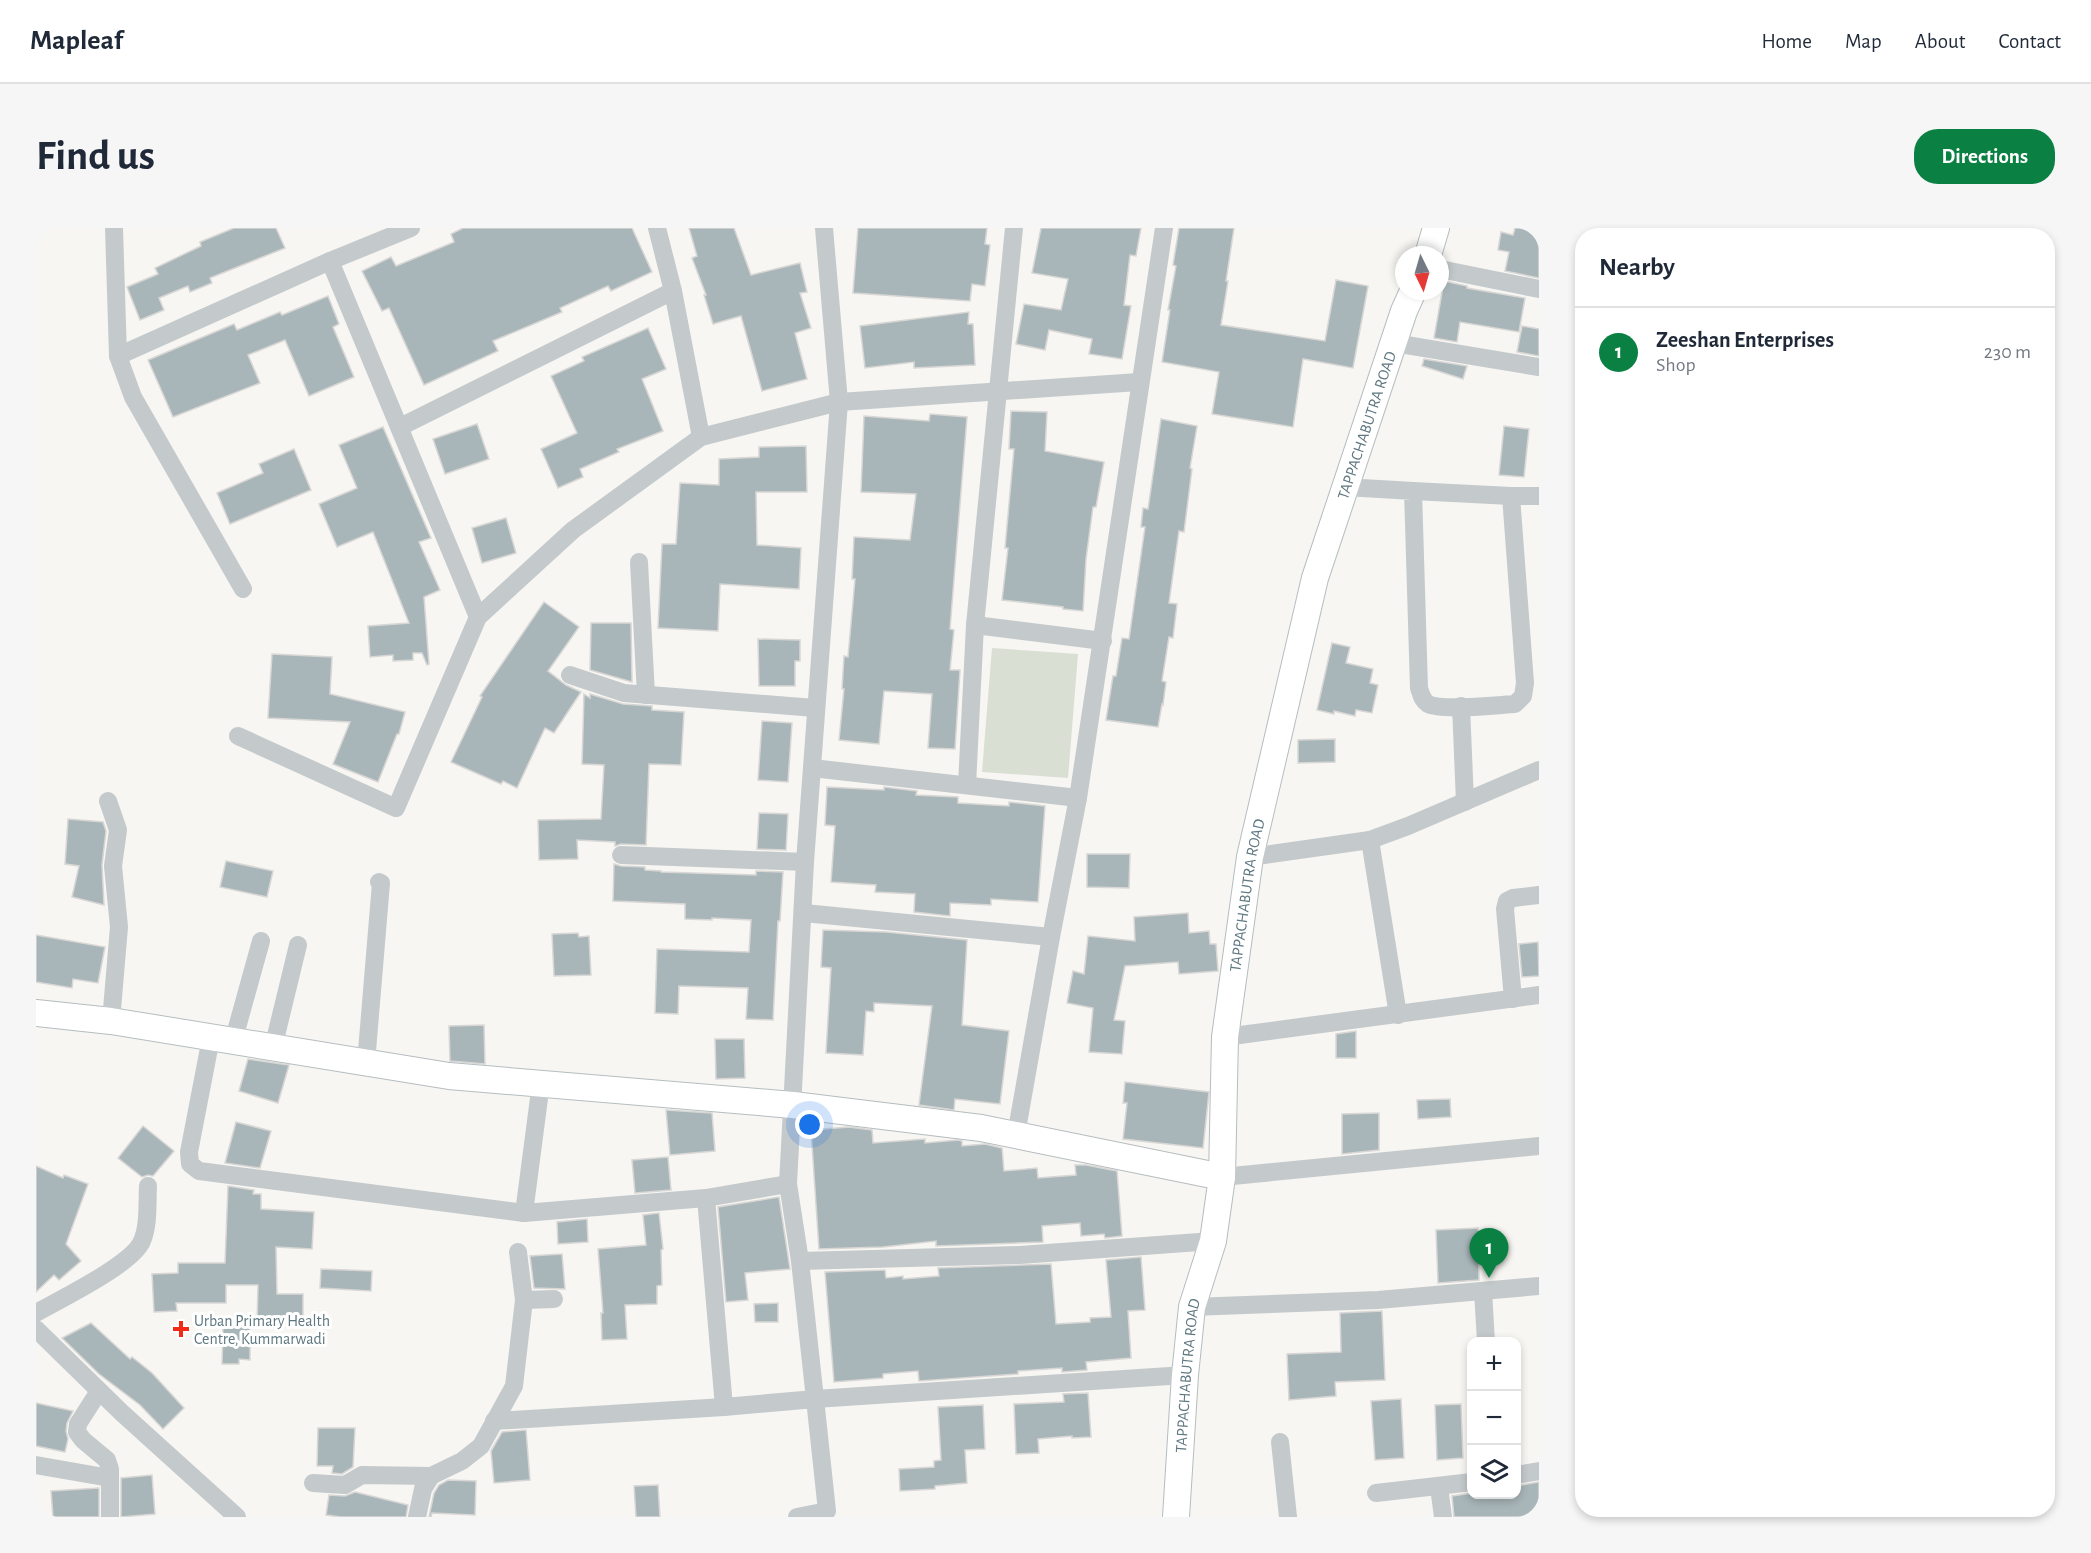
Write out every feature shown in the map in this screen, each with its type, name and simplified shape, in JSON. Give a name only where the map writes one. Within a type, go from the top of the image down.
[{"type":"main road","points":[[1431,246],[1436,228]]},
{"type":"main road","name":"TAPPACHABUTRA ROAD","points":[[1176,1517],[1185,1375],[1192,1307],[1213,1241],[1222,1177],[1225,1037],[1250,857],[1315,578],[1410,300]]},
{"type":"main road","points":[[36,1013],[111,1021],[449,1076],[793,1105],[981,1128],[1222,1177]]},
{"type":"street","points":[[114,228],[118,356],[133,397],[243,589]]},
{"type":"street","points":[[118,356],[330,261],[411,228]]},
{"type":"street","points":[[657,228],[673,291],[701,437]]},
{"type":"street","points":[[796,1517],[828,1514],[800,1261],[788,1184],[815,708],[839,402],[824,228]]},
{"type":"street","points":[[967,785],[975,625],[1014,228]]},
{"type":"street","points":[[1016,1135],[1078,798],[1164,228]]},
{"type":"street","points":[[330,261],[478,617]]},
{"type":"street","points":[[1449,271],[1539,289]]},
{"type":"street","points":[[400,427],[673,291]]},
{"type":"street","points":[[1394,343],[1539,368]]},
{"type":"street","points":[[238,736],[396,808],[478,617],[573,530],[701,437],[839,402],[1139,382]]},
{"type":"street","points":[[1345,487],[1539,496]]},
{"type":"street","points":[[1413,491],[1419,688],[1423,700],[1431,705],[1515,704],[1522,696],[1525,683],[1511,496]]},
{"type":"street","points":[[639,562],[646,695]]},
{"type":"street","points":[[975,625],[1103,640]]},
{"type":"street","points":[[570,675],[624,693],[815,708]]},
{"type":"street","points":[[1461,706],[1465,802]]},
{"type":"street","points":[[812,768],[1078,798]]},
{"type":"street","points":[[1250,857],[1370,840],[1539,770]]},
{"type":"street","points":[[108,801],[118,830],[113,866],[119,927],[111,1021]]},
{"type":"street","points":[[1370,840],[1398,1015]]},
{"type":"street","points":[[621,855],[805,862]]},
{"type":"street","points":[[366,1063],[380,882]]},
{"type":"street","points":[[1513,999],[1505,909],[1507,901],[1513,898],[1539,895]]},
{"type":"street","points":[[804,913],[1051,937]]},
{"type":"street","points":[[261,941],[222,1040],[189,1152],[190,1164],[199,1171],[524,1213],[706,1198],[788,1184]]},
{"type":"street","points":[[273,1048],[298,945]]},
{"type":"street","points":[[1225,1037],[1539,995]]},
{"type":"street","points":[[524,1213],[542,1083]]},
{"type":"street","points":[[1222,1177],[1539,1146]]},
{"type":"street","points":[[36,1313],[116,1266],[135,1252],[142,1242],[146,1229],[148,1186]]},
{"type":"street","points":[[706,1198],[724,1407]]},
{"type":"street","points":[[800,1261],[1020,1255],[1213,1241]]},
{"type":"street","points":[[313,1483],[345,1485],[362,1475],[431,1476],[462,1461],[481,1446],[514,1386],[524,1300],[518,1252]]},
{"type":"street","points":[[1192,1307],[1378,1300],[1539,1286]]},
{"type":"street","points":[[1483,1291],[1486,1337]]},
{"type":"street","points":[[524,1300],[554,1299]]},
{"type":"street","points":[[36,1329],[99,1391],[237,1517]]},
{"type":"street","points":[[494,1421],[1185,1375]]},
{"type":"street","points":[[99,1391],[78,1424],[78,1432],[83,1440],[107,1460],[110,1478],[110,1517]]},
{"type":"street","points":[[1280,1442],[1288,1517]]},
{"type":"street","points":[[36,1465],[110,1478]]},
{"type":"street","points":[[1521,1474],[1539,1471]]},
{"type":"street","points":[[417,1517],[423,1489],[431,1476]]},
{"type":"street","points":[[1376,1493],[1467,1483]]},
{"type":"street","points":[[1438,1487],[1443,1517]]},
{"type":"shaded area","points":[[992,648],[1078,654],[1068,778],[982,772]]},
{"type":"building","points":[[234,228],[276,228],[285,248],[210,278],[212,283],[190,292],[188,286],[159,298],[164,310],[140,320],[127,287],[158,274],[155,268],[201,246],[200,242]]},
{"type":"building","points":[[463,228],[632,228],[652,272],[611,291],[608,286],[560,308],[562,312],[493,341],[498,351],[424,385],[389,308],[382,311],[362,271],[391,257],[396,266],[454,242],[451,234]]},
{"type":"building","points":[[689,228],[734,228],[751,275],[800,263],[807,292],[800,293],[811,328],[795,333],[807,379],[762,391],[741,316],[713,324],[704,295],[706,295],[692,258],[697,256]]},
{"type":"building","points":[[858,228],[987,228],[985,244],[990,245],[985,286],[972,284],[970,301],[853,293]]},
{"type":"building","points":[[1041,228],[1141,228],[1136,256],[1130,255],[1124,305],[1131,306],[1122,359],[1089,354],[1092,339],[1049,330],[1045,350],[1016,344],[1024,304],[1061,310],[1068,279],[1032,273]]},
{"type":"building","points":[[1179,228],[1234,228],[1221,325],[1325,341],[1336,280],[1368,286],[1353,368],[1303,359],[1293,427],[1212,414],[1219,372],[1162,362],[1176,266],[1173,265]]},
{"type":"building","points":[[1515,228],[1539,228],[1539,278],[1505,271],[1509,252],[1498,250],[1501,232],[1513,235]]},
{"type":"building","points":[[1449,282],[1467,286],[1467,288],[1525,298],[1519,332],[1460,322],[1457,342],[1434,338],[1441,300],[1449,300]]},
{"type":"building","points":[[328,296],[339,324],[333,327],[354,377],[309,396],[285,340],[248,355],[260,383],[173,417],[148,360],[234,324],[237,330],[280,312],[282,315]]},
{"type":"building","points":[[969,312],[968,324],[973,324],[975,365],[914,368],[914,362],[865,368],[860,326]]},
{"type":"building","points":[[1522,326],[1539,329],[1539,356],[1517,352]]},
{"type":"building","points":[[648,328],[666,369],[642,379],[663,431],[617,449],[619,452],[580,469],[583,477],[558,488],[541,449],[577,433],[551,376],[584,361],[582,357]]},
{"type":"building","points":[[1424,359],[1467,366],[1463,379],[1422,366]]},
{"type":"building","points":[[1011,411],[1047,412],[1045,451],[1104,462],[1096,507],[1093,507],[1086,559],[1083,611],[1002,600],[1008,548],[1005,548],[1014,449],[1009,449]]},
{"type":"building","points":[[930,414],[967,417],[950,629],[954,630],[950,670],[960,670],[955,749],[928,748],[932,694],[884,691],[879,744],[839,740],[844,689],[842,689],[844,656],[848,657],[855,579],[852,579],[854,537],[910,540],[916,494],[861,492],[864,416],[929,421]]},
{"type":"building","points":[[1161,419],[1197,426],[1190,468],[1192,469],[1184,532],[1179,531],[1169,603],[1177,604],[1173,638],[1169,637],[1162,681],[1166,682],[1158,727],[1106,720],[1122,638],[1129,639],[1145,527],[1141,527],[1143,508],[1148,509]]},
{"type":"building","points":[[477,424],[489,459],[445,474],[433,439]]},
{"type":"building","points":[[1504,426],[1529,429],[1524,477],[1499,475]]},
{"type":"building","points":[[383,427],[431,538],[419,542],[440,590],[424,597],[429,664],[427,665],[422,653],[413,653],[413,660],[393,661],[393,655],[370,657],[368,626],[409,623],[373,532],[337,547],[319,504],[357,488],[339,445]]},
{"type":"building","points":[[806,446],[807,492],[756,492],[757,545],[801,548],[799,589],[720,584],[718,631],[658,628],[662,544],[676,544],[680,483],[719,485],[719,459],[759,457],[759,447]]},
{"type":"building","points":[[294,449],[311,490],[230,524],[217,493],[263,473],[259,464]]},
{"type":"building","points":[[506,518],[516,553],[482,563],[472,528]]},
{"type":"building","points":[[544,602],[579,627],[548,671],[566,685],[581,692],[554,733],[545,728],[517,788],[503,781],[501,784],[451,762],[482,697],[480,696]]},
{"type":"building","points":[[591,623],[631,623],[632,682],[590,670]]},
{"type":"building","points":[[758,639],[800,640],[800,661],[795,661],[795,686],[759,686]]},
{"type":"building","points":[[1332,643],[1350,647],[1346,663],[1373,669],[1370,683],[1378,685],[1372,713],[1356,710],[1355,716],[1317,710]]},
{"type":"building","points":[[272,654],[332,657],[330,694],[405,712],[399,734],[397,734],[378,782],[333,764],[350,722],[268,718]]},
{"type":"building","points":[[584,694],[590,698],[590,694],[623,704],[652,706],[652,710],[684,712],[681,765],[649,764],[646,845],[621,844],[615,846],[615,842],[577,840],[578,859],[539,860],[538,820],[601,819],[604,765],[582,764]]},
{"type":"building","points":[[762,721],[792,723],[788,782],[758,780]]},
{"type":"building","points":[[1335,739],[1335,762],[1298,763],[1298,740]]},
{"type":"building","points":[[827,787],[884,790],[884,787],[917,791],[916,795],[958,797],[958,803],[1009,806],[1009,802],[1045,806],[1038,902],[991,899],[991,905],[950,903],[950,916],[914,912],[915,894],[875,892],[876,885],[831,882],[835,826],[825,825]]},
{"type":"building","points":[[759,813],[788,814],[786,850],[757,849]]},
{"type":"building","points":[[68,819],[103,822],[106,831],[102,865],[104,905],[72,897],[79,866],[65,864]]},
{"type":"building","points":[[1087,854],[1130,854],[1129,888],[1087,887]]},
{"type":"building","points":[[226,861],[273,871],[267,897],[220,887]]},
{"type":"building","points":[[614,864],[645,867],[645,870],[661,872],[756,875],[756,871],[783,872],[773,1020],[746,1019],[748,988],[679,986],[678,1014],[655,1013],[657,949],[749,952],[751,920],[685,919],[685,904],[613,901]]},
{"type":"building","points":[[1188,913],[1189,933],[1209,931],[1210,944],[1216,944],[1218,971],[1179,974],[1178,962],[1125,966],[1114,1020],[1125,1021],[1122,1054],[1089,1052],[1093,1008],[1067,1003],[1073,971],[1084,974],[1088,936],[1135,941],[1134,917]]},
{"type":"building","points":[[823,930],[886,932],[967,940],[962,1025],[1009,1031],[1000,1104],[955,1099],[954,1110],[919,1105],[932,1006],[874,1003],[874,1012],[866,1011],[863,1055],[826,1053],[831,968],[821,967]]},
{"type":"building","points":[[578,933],[579,937],[589,936],[591,975],[554,976],[552,934]]},
{"type":"building","points":[[36,935],[105,947],[98,983],[73,979],[72,988],[36,982]]},
{"type":"building","points":[[1538,942],[1539,976],[1522,977],[1519,944]]},
{"type":"building","points":[[484,1025],[485,1064],[450,1061],[449,1026]]},
{"type":"building","points":[[1356,1031],[1356,1058],[1336,1058],[1336,1034]]},
{"type":"building","points":[[715,1039],[744,1039],[745,1078],[716,1079]]},
{"type":"building","points":[[248,1059],[289,1065],[278,1103],[239,1091]]},
{"type":"building","points":[[1125,1082],[1209,1092],[1203,1148],[1123,1139],[1127,1103],[1123,1103]]},
{"type":"building","points":[[1450,1099],[1451,1117],[1418,1119],[1417,1100]]},
{"type":"building","points":[[666,1110],[712,1113],[715,1151],[670,1155]]},
{"type":"building","points":[[1379,1113],[1379,1150],[1342,1154],[1342,1114]]},
{"type":"building","points":[[236,1122],[271,1131],[260,1168],[225,1163]]},
{"type":"building","points":[[143,1126],[174,1151],[153,1176],[142,1177],[118,1158]]},
{"type":"building","points":[[849,1127],[872,1130],[873,1143],[925,1139],[925,1143],[958,1140],[962,1141],[962,1146],[985,1144],[1002,1148],[1004,1171],[1037,1168],[1038,1178],[1076,1175],[1075,1165],[1117,1171],[1122,1236],[1105,1238],[1104,1234],[1081,1236],[1080,1223],[1042,1226],[1043,1242],[936,1246],[936,1241],[883,1247],[819,1249],[811,1130]]},
{"type":"building","points":[[668,1157],[671,1190],[635,1193],[632,1160]]},
{"type":"building","points":[[36,1166],[63,1178],[64,1175],[88,1184],[66,1244],[81,1261],[59,1280],[54,1275],[36,1292]]},
{"type":"building","points":[[228,1186],[254,1190],[253,1194],[261,1194],[261,1209],[314,1212],[312,1249],[276,1247],[277,1294],[303,1294],[303,1324],[257,1323],[258,1285],[226,1285],[226,1303],[176,1303],[177,1311],[154,1312],[152,1274],[178,1273],[178,1263],[225,1263]]},
{"type":"building","points":[[779,1197],[790,1269],[745,1273],[748,1300],[726,1302],[718,1207]]},
{"type":"building","points":[[659,1213],[663,1249],[661,1250],[662,1285],[657,1286],[657,1304],[625,1305],[627,1339],[602,1340],[601,1313],[603,1313],[598,1249],[646,1245],[643,1215]]},
{"type":"building","points":[[587,1219],[588,1242],[558,1244],[557,1222]]},
{"type":"building","points":[[1478,1228],[1479,1280],[1438,1283],[1436,1230]]},
{"type":"building","points":[[562,1254],[565,1289],[534,1288],[530,1256]]},
{"type":"building","points":[[1141,1257],[1145,1310],[1128,1311],[1131,1358],[1086,1362],[1087,1370],[1062,1372],[1062,1368],[1018,1371],[1018,1374],[919,1381],[918,1371],[883,1374],[883,1378],[834,1382],[825,1272],[885,1270],[886,1278],[903,1276],[903,1279],[939,1276],[938,1268],[1051,1264],[1056,1324],[1090,1322],[1090,1318],[1111,1317],[1106,1260]]},
{"type":"building","points":[[321,1269],[372,1271],[371,1291],[320,1288]]},
{"type":"building","points":[[778,1303],[778,1322],[755,1322],[754,1304]]},
{"type":"building","points":[[1382,1311],[1385,1380],[1335,1382],[1336,1396],[1289,1400],[1287,1354],[1341,1352],[1340,1313]]},
{"type":"building","points":[[91,1323],[130,1359],[132,1357],[152,1373],[184,1408],[163,1429],[140,1405],[99,1374],[62,1338]]},
{"type":"building","points":[[223,1327],[250,1327],[250,1360],[239,1359],[239,1364],[222,1364]]},
{"type":"building","points":[[1088,1393],[1091,1437],[1038,1439],[1039,1453],[1016,1454],[1014,1404],[1064,1402],[1063,1394]]},
{"type":"building","points":[[1401,1399],[1404,1458],[1375,1460],[1371,1401]]},
{"type":"building","points":[[36,1403],[73,1411],[67,1423],[68,1439],[65,1452],[36,1446]]},
{"type":"building","points":[[1461,1404],[1463,1458],[1437,1460],[1435,1405]]},
{"type":"building","points":[[983,1405],[985,1449],[965,1450],[967,1483],[935,1486],[935,1489],[900,1491],[899,1469],[934,1467],[934,1461],[941,1460],[938,1407]]},
{"type":"building","points":[[318,1428],[355,1428],[353,1467],[342,1474],[332,1473],[333,1466],[317,1466]]},
{"type":"building","points":[[526,1430],[530,1480],[494,1483],[491,1451],[502,1432]]},
{"type":"building","points":[[152,1475],[155,1514],[121,1517],[121,1478]]},
{"type":"building","points":[[448,1480],[476,1481],[475,1515],[432,1513],[429,1517],[434,1493],[439,1485]]},
{"type":"building","points":[[1539,1482],[1539,1517],[1454,1517],[1452,1496],[1467,1494],[1467,1499],[1521,1499],[1521,1485]]},
{"type":"building","points":[[658,1485],[660,1517],[636,1517],[634,1486]]},
{"type":"building","points":[[99,1488],[99,1517],[53,1517],[51,1491]]},
{"type":"building","points":[[355,1492],[408,1505],[406,1517],[326,1515],[329,1495],[345,1496]]},
{"type":"place","name":"Zeeshan Enterprises","points":[[1489,1278]]},
{"type":"place","name":"Urban Primary Health Centre, Kummarwadi","points":[[181,1329]]}]
